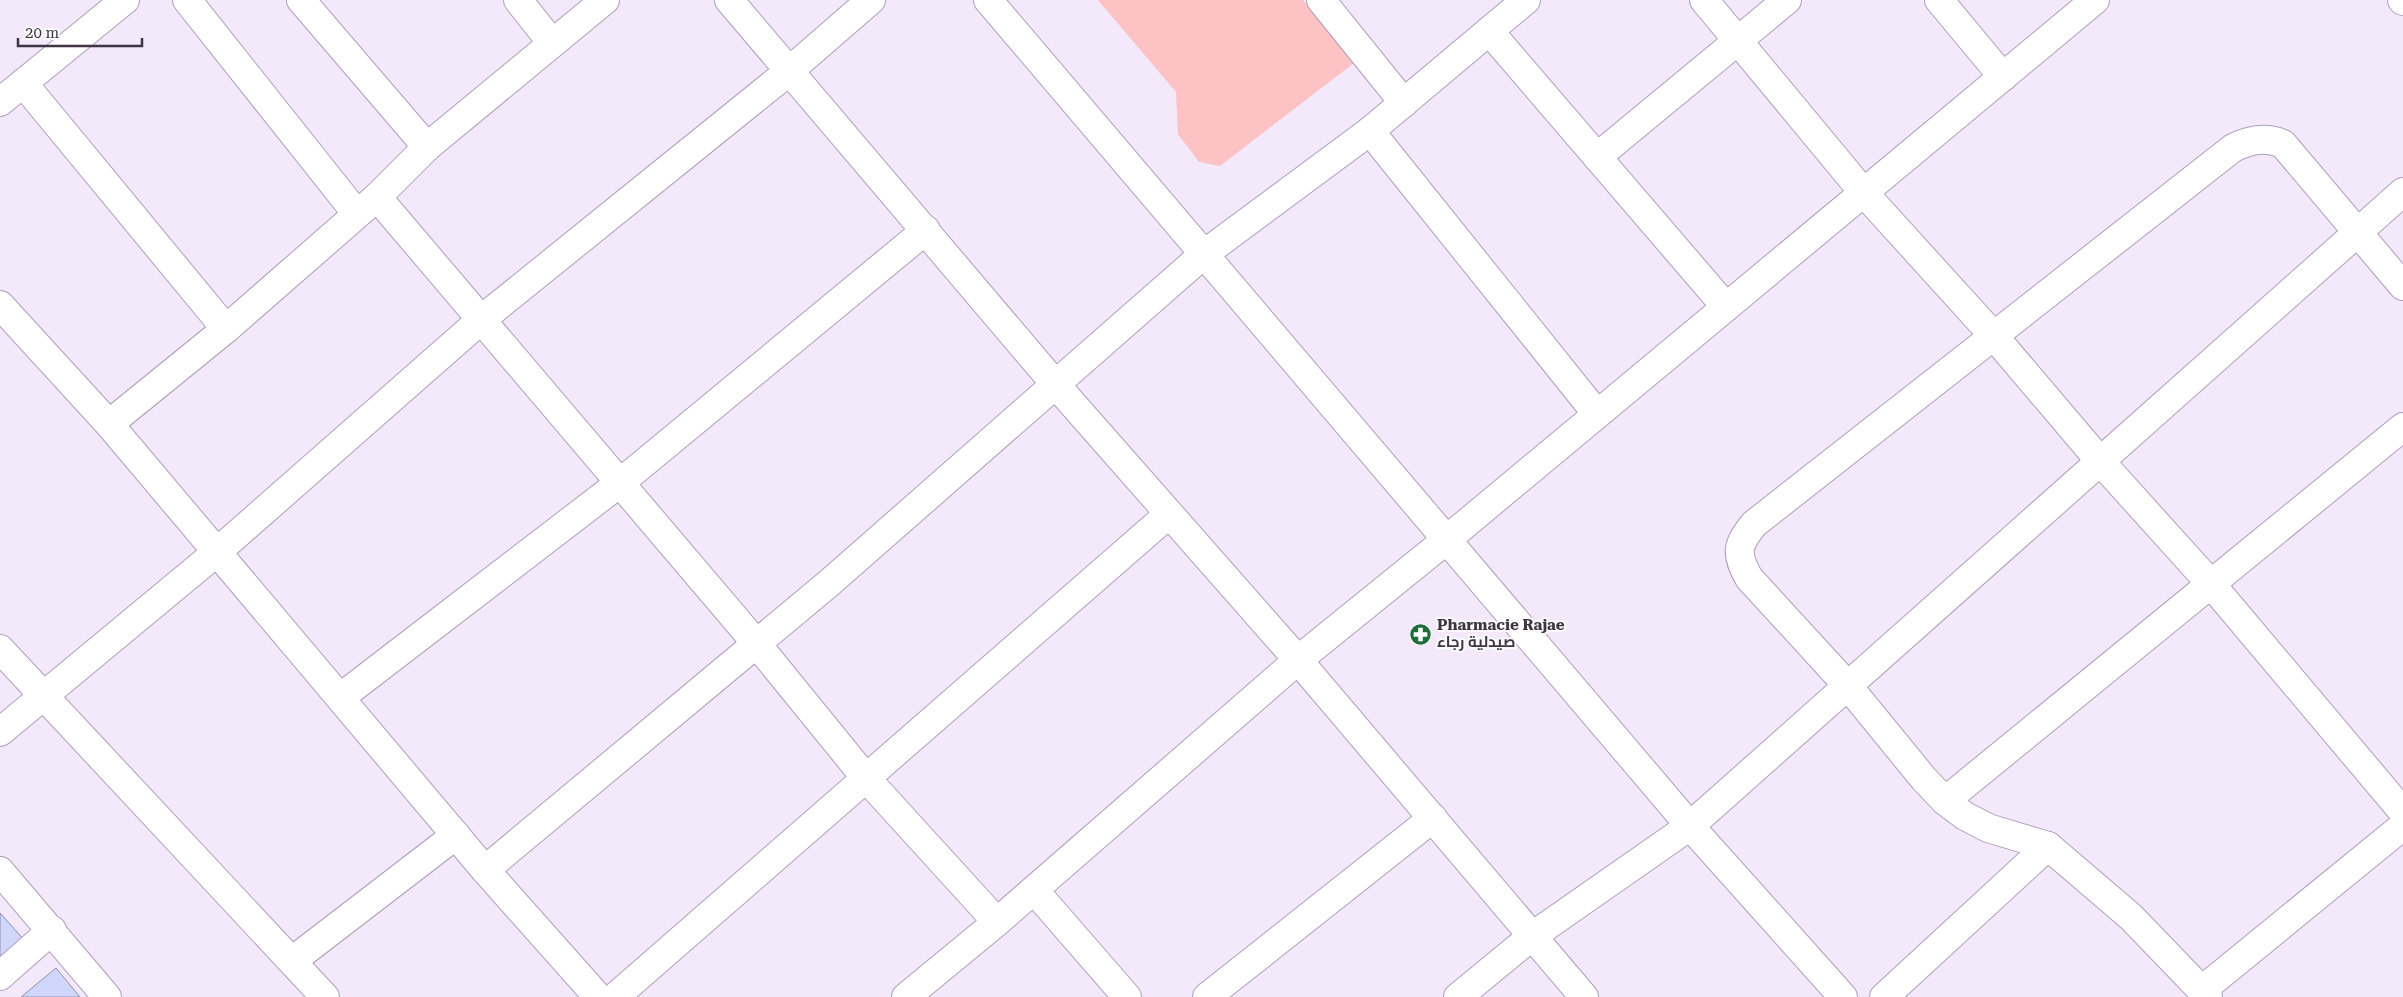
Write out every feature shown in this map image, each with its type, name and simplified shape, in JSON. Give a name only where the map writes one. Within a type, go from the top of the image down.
[{"type":"street","points":[[0,102],[125,0]]},
{"type":"street","points":[[187,0],[367,206],[482,319],[756,643],[865,777],[996,922]]},
{"type":"street","points":[[301,0],[427,146]]},
{"type":"street","points":[[518,0],[552,43]]},
{"type":"street","points":[[109,424],[226,329],[367,206],[427,146],[605,0]]},
{"type":"street","points":[[728,0],[788,72],[926,230],[1056,385],[1298,660],[1584,997]]},
{"type":"street","points":[[0,732],[42,695],[217,552],[482,319],[788,72],[871,0]]},
{"type":"street","points":[[988,0],[1690,826],[1843,997]]},
{"type":"street","points":[[1321,0],[1404,103]]},
{"type":"street","points":[[486,870],[828,584],[1204,254],[1370,131],[1526,0]]},
{"type":"street","points":[[1704,0],[1864,193],[1994,335],[2100,461],[2211,584],[2403,812]]},
{"type":"street","points":[[1598,157],[1787,0]]},
{"type":"street","points":[[1939,0],[2003,77]]},
{"type":"street","points":[[906,997],[1034,890],[1298,660],[2095,0]]},
{"type":"street","points":[[1489,31],[1726,307]]},
{"type":"street","points":[[24,83],[226,329]]},
{"type":"street","points":[[1370,131],[1597,414]]},
{"type":"street","points":[[2403,286],[2360,232],[2283,144],[2273,139],[2247,141],[2233,148],[1754,524],[1742,539],[1739,549],[1739,562],[1748,578],[1848,686],[1924,779],[1945,801],[1965,816],[1988,828],[2048,846],[2131,917],[2205,993],[2403,826]]},
{"type":"street","points":[[1458,997],[1531,936],[1690,826],[2403,192]]},
{"type":"street","points":[[341,697],[621,482],[926,230]]},
{"type":"street","points":[[5,320],[109,424],[486,870],[598,997]]},
{"type":"street","points":[[1945,801],[2403,427]]},
{"type":"street","points":[[615,997],[865,777],[1169,514]]},
{"type":"street","points":[[0,649],[325,997]]},
{"type":"street","points":[[1207,997],[1433,818]]},
{"type":"street","points":[[292,961],[456,834]]},
{"type":"street","points":[[1884,997],[2048,846]]},
{"type":"street","points":[[0,871],[107,997]]},
{"type":"street","points":[[1034,890],[1126,997]]},
{"type":"street","points":[[0,976],[52,930]]},
{"type":"shaded area","points":[[1098,0],[1303,0],[1354,63],[1220,166],[1199,162],[1178,134],[1176,92]]},
{"type":"building","points":[[0,913],[26,942],[0,965]]},
{"type":"building","points":[[56,968],[80,997],[21,997]]},
{"type":"place","name":"Pharmacie Rajae صيدلية رجاء","points":[[1421,634]]}]
